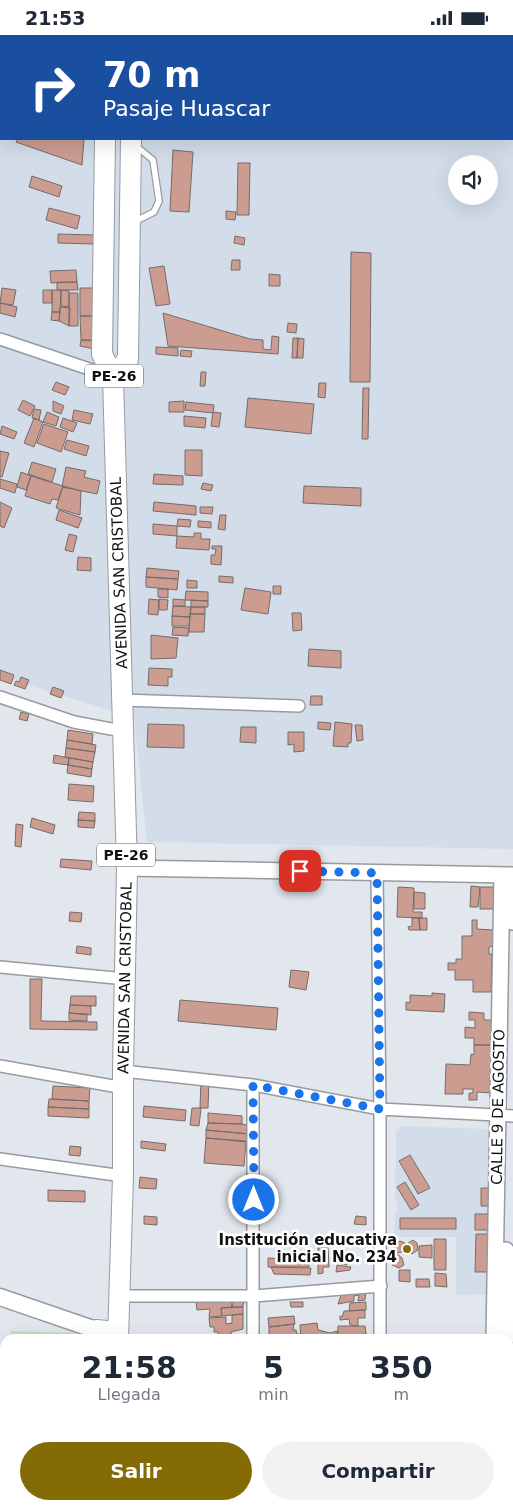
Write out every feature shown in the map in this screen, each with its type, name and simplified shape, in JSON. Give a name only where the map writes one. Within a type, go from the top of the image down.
[{"type":"highway","name":"AVENIDA SAN CRISTOBAL","points":[[104,140],[102,354],[113,377],[127,868],[123,1176],[118,1334]]},
{"type":"highway","name":"PE-26","points":[[113,377],[128,359],[131,141]]},
{"type":"main road","points":[[0,1297],[96,1334]]},
{"type":"street","points":[[0,339],[113,377]]},
{"type":"street","points":[[0,697],[74,722],[122,731]]},
{"type":"street","points":[[122,700],[299,706]]},
{"type":"street","points":[[127,868],[509,875]]},
{"type":"street","points":[[377,873],[380,1334]]},
{"type":"street","name":"CALLE 9 DE AGOSTO","points":[[506,1334],[509,1299],[506,1116],[509,875]]},
{"type":"street","points":[[0,967],[126,979]]},
{"type":"street","points":[[0,1066],[123,1079],[253,1085],[380,1109],[506,1116]]},
{"type":"street","points":[[253,1085],[254,1334]]},
{"type":"street","name":"CALLE 9 DE AGOSTO","points":[[494,1334],[506,1116]]},
{"type":"street","points":[[0,1159],[123,1176]]},
{"type":"street","points":[[118,1296],[254,1296],[381,1285]]},
{"type":"street","points":[[494,1315],[509,1299]]},
{"type":"lane","points":[[130,225],[154,212],[159,201],[153,160],[131,141]]},
{"type":"shaded area","points":[[0,140],[513,140],[513,849],[147,842],[134,718],[0,676]]},
{"type":"shaded area","points":[[403,1126],[491,1129],[491,1294],[456,1295],[456,1237],[394,1237],[395,1212],[398,1210],[395,1199],[396,1131]]},
{"type":"green space","points":[[11,1331],[74,1333],[74,1334],[11,1334]]},
{"type":"building","points":[[17,140],[84,140],[82,165],[16,142]]},
{"type":"building","points":[[173,150],[193,152],[189,212],[170,211]]},
{"type":"building","points":[[238,163],[250,163],[249,215],[237,215]]},
{"type":"building","points":[[32,176],[62,186],[59,197],[29,187]]},
{"type":"building","points":[[49,208],[80,216],[77,229],[46,220]]},
{"type":"building","points":[[226,211],[236,212],[235,220],[226,219]]},
{"type":"building","points":[[58,234],[94,235],[93,244],[58,243]]},
{"type":"building","points":[[235,236],[245,238],[244,245],[234,243]]},
{"type":"building","points":[[351,252],[371,253],[370,382],[350,382]]},
{"type":"building","points":[[232,260],[240,260],[240,270],[231,270]]},
{"type":"building","points":[[164,266],[170,304],[156,306],[149,268]]},
{"type":"building","points":[[76,270],[77,282],[51,283],[50,271]]},
{"type":"building","points":[[269,274],[280,275],[280,286],[269,286]]},
{"type":"building","points":[[57,282],[77,282],[78,290],[57,290]]},
{"type":"building","points":[[2,288],[16,290],[13,305],[0,303]]},
{"type":"building","points":[[80,288],[94,288],[94,316],[80,316]]},
{"type":"building","points":[[43,290],[52,290],[52,303],[43,303]]},
{"type":"building","points":[[52,290],[61,290],[60,312],[52,312]]},
{"type":"building","points":[[61,290],[69,291],[69,307],[61,306]]},
{"type":"building","points":[[69,293],[78,293],[78,326],[69,326]]},
{"type":"building","points":[[0,303],[17,307],[15,317],[0,313]]},
{"type":"building","points":[[60,307],[70,308],[69,326],[59,321]]},
{"type":"building","points":[[52,312],[60,312],[59,321],[51,320]]},
{"type":"building","points":[[163,313],[250,339],[263,340],[263,349],[271,350],[272,336],[279,337],[278,354],[168,346]]},
{"type":"building","points":[[80,316],[99,316],[98,340],[81,340]]},
{"type":"building","points":[[288,323],[297,324],[296,333],[287,332]]},
{"type":"building","points":[[293,338],[298,338],[297,358],[292,358]]},
{"type":"building","points":[[298,338],[304,339],[303,358],[297,358]]},
{"type":"building","points":[[81,340],[96,341],[94,349],[80,346]]},
{"type":"building","points":[[156,347],[178,348],[178,356],[156,354]]},
{"type":"building","points":[[181,350],[192,351],[191,357],[180,356]]},
{"type":"building","points":[[201,372],[206,372],[205,386],[200,386]]},
{"type":"building","points":[[56,382],[69,387],[65,395],[52,390]]},
{"type":"building","points":[[319,383],[326,383],[325,398],[318,397]]},
{"type":"building","points":[[363,388],[369,388],[368,439],[362,439]]},
{"type":"building","points":[[248,398],[314,404],[311,434],[245,427]]},
{"type":"building","points":[[23,400],[35,406],[30,416],[18,410]]},
{"type":"building","points":[[53,401],[64,406],[61,414],[53,411]]},
{"type":"building","points":[[184,401],[184,412],[169,412],[169,402]]},
{"type":"building","points":[[186,402],[214,405],[213,413],[185,410]]},
{"type":"building","points":[[34,409],[41,410],[39,420],[32,418]]},
{"type":"building","points":[[74,410],[93,414],[90,424],[72,420]]},
{"type":"building","points":[[47,412],[59,417],[56,426],[43,422]]},
{"type":"building","points":[[213,412],[221,413],[219,427],[211,426]]},
{"type":"building","points":[[184,416],[206,418],[205,428],[184,426]]},
{"type":"building","points":[[34,418],[43,422],[34,447],[24,443]]},
{"type":"building","points":[[63,418],[77,423],[73,432],[60,427]]},
{"type":"building","points":[[44,424],[68,432],[61,452],[37,443]]},
{"type":"building","points":[[2,426],[17,432],[14,439],[0,434]]},
{"type":"building","points":[[67,440],[89,446],[86,456],[64,449]]},
{"type":"building","points":[[185,450],[202,450],[202,476],[185,475]]},
{"type":"building","points":[[0,451],[9,453],[2,477],[0,477]]},
{"type":"building","points":[[32,462],[56,469],[52,482],[28,474]]},
{"type":"building","points":[[66,467],[86,471],[84,477],[100,481],[97,494],[62,487]]},
{"type":"building","points":[[21,472],[31,476],[26,490],[17,487]]},
{"type":"building","points":[[154,474],[183,476],[183,485],[153,484]]},
{"type":"building","points":[[31,476],[63,486],[58,500],[52,499],[50,504],[25,496]]},
{"type":"building","points":[[0,479],[17,484],[15,493],[0,488]]},
{"type":"building","points":[[203,483],[213,485],[211,491],[201,489]]},
{"type":"building","points":[[63,486],[81,491],[80,515],[56,508]]},
{"type":"building","points":[[304,486],[361,488],[361,506],[303,503]]},
{"type":"building","points":[[0,502],[12,508],[4,528],[0,526]]},
{"type":"building","points":[[154,502],[196,506],[196,515],[153,511]]},
{"type":"building","points":[[200,507],[213,507],[212,514],[200,513]]},
{"type":"building","points":[[59,510],[82,518],[78,528],[56,520]]},
{"type":"building","points":[[220,515],[226,515],[225,530],[218,529]]},
{"type":"building","points":[[178,519],[191,520],[190,527],[177,526]]},
{"type":"building","points":[[198,521],[211,522],[211,528],[198,527]]},
{"type":"building","points":[[153,524],[177,526],[177,536],[153,534]]},
{"type":"building","points":[[194,533],[201,533],[201,539],[210,539],[209,550],[176,548],[177,536],[194,537]]},
{"type":"building","points":[[69,534],[77,536],[73,552],[65,550]]},
{"type":"building","points":[[212,546],[222,546],[221,565],[211,564],[211,555],[215,555],[216,549],[212,549]]},
{"type":"building","points":[[78,557],[91,558],[91,571],[77,570]]},
{"type":"building","points":[[147,568],[179,571],[178,579],[146,577]]},
{"type":"building","points":[[219,576],[233,577],[233,583],[219,582]]},
{"type":"building","points":[[146,577],[178,579],[177,590],[146,587]]},
{"type":"building","points":[[187,580],[197,581],[197,588],[187,588]]},
{"type":"building","points":[[273,586],[281,586],[281,594],[273,594]]},
{"type":"building","points":[[245,588],[271,592],[268,614],[241,610]]},
{"type":"building","points":[[158,589],[168,589],[168,598],[158,597]]},
{"type":"building","points":[[186,591],[208,592],[208,601],[185,600]]},
{"type":"building","points":[[149,599],[159,600],[158,615],[148,614]]},
{"type":"building","points":[[159,599],[168,600],[167,610],[159,610]]},
{"type":"building","points":[[173,599],[185,600],[185,606],[173,606]]},
{"type":"building","points":[[191,600],[208,601],[208,607],[191,607]]},
{"type":"building","points":[[173,606],[191,607],[190,617],[172,616]]},
{"type":"building","points":[[191,607],[205,607],[205,614],[190,614]]},
{"type":"building","points":[[292,613],[301,613],[302,630],[293,631]]},
{"type":"building","points":[[190,614],[205,614],[204,632],[189,632]]},
{"type":"building","points":[[172,616],[190,617],[189,626],[172,626]]},
{"type":"building","points":[[173,627],[189,628],[188,636],[172,635]]},
{"type":"building","points":[[151,635],[178,638],[176,658],[151,659]]},
{"type":"building","points":[[309,649],[341,651],[341,668],[308,666]]},
{"type":"building","points":[[149,668],[172,669],[172,677],[168,677],[168,686],[148,685]]},
{"type":"building","points":[[0,670],[14,675],[11,684],[0,680]]},
{"type":"building","points":[[21,677],[29,680],[25,689],[14,685],[16,681],[19,682]]},
{"type":"building","points":[[53,687],[64,691],[61,698],[50,694]]},
{"type":"building","points":[[311,696],[322,696],[322,705],[310,705]]},
{"type":"building","points":[[21,712],[29,714],[27,721],[19,719]]},
{"type":"building","points":[[318,722],[331,723],[330,730],[318,729]]},
{"type":"building","points":[[335,722],[352,724],[351,743],[348,743],[348,747],[333,746]]},
{"type":"building","points":[[148,724],[184,725],[184,748],[147,747]]},
{"type":"building","points":[[355,725],[362,725],[363,740],[357,741]]},
{"type":"building","points":[[241,727],[256,727],[256,743],[240,742]]},
{"type":"building","points":[[68,730],[93,734],[92,744],[67,740]]},
{"type":"building","points":[[288,732],[304,732],[304,751],[294,752],[294,744],[288,745]]},
{"type":"building","points":[[67,740],[96,745],[95,752],[66,748]]},
{"type":"building","points":[[66,748],[95,752],[93,762],[65,757]]},
{"type":"building","points":[[54,755],[69,758],[68,765],[53,763]]},
{"type":"building","points":[[69,758],[93,762],[92,769],[68,765]]},
{"type":"building","points":[[68,765],[92,769],[91,777],[67,773]]},
{"type":"building","points":[[69,784],[94,786],[93,802],[68,800]]},
{"type":"building","points":[[79,812],[95,813],[95,821],[78,820]]},
{"type":"building","points":[[32,818],[55,825],[53,834],[30,827]]},
{"type":"building","points":[[78,820],[95,821],[94,828],[78,827]]},
{"type":"building","points":[[16,824],[23,825],[21,847],[15,846]]},
{"type":"building","points":[[61,859],[92,861],[91,870],[60,867]]},
{"type":"building","points":[[471,886],[480,887],[478,907],[470,907]]},
{"type":"building","points":[[398,887],[414,888],[413,912],[422,912],[422,918],[397,917]]},
{"type":"building","points":[[480,887],[495,887],[495,909],[480,909]]},
{"type":"building","points":[[414,892],[425,893],[425,909],[414,909]]},
{"type":"building","points":[[70,912],[82,913],[81,922],[69,921]]},
{"type":"building","points":[[412,918],[419,918],[420,930],[409,930],[408,927],[412,926]]},
{"type":"building","points":[[419,918],[427,918],[427,930],[420,930]]},
{"type":"building","points":[[472,920],[477,920],[477,929],[493,930],[493,946],[489,947],[489,954],[492,954],[491,992],[473,992],[473,980],[455,980],[455,970],[448,970],[448,963],[456,963],[456,959],[462,959],[462,936],[472,936]]},
{"type":"building","points":[[77,946],[91,948],[91,955],[76,953]]},
{"type":"building","points":[[291,970],[309,972],[306,990],[289,987]]},
{"type":"building","points":[[30,979],[42,979],[41,1021],[97,1022],[97,1030],[30,1029]]},
{"type":"building","points":[[432,993],[445,994],[444,1012],[406,1010],[406,1002],[410,1003],[410,995],[432,996]]},
{"type":"building","points":[[71,996],[96,996],[96,1006],[70,1005]]},
{"type":"building","points":[[180,1000],[278,1008],[276,1030],[178,1021]]},
{"type":"building","points":[[70,1005],[91,1006],[91,1015],[69,1013]]},
{"type":"building","points":[[469,1012],[484,1013],[484,1020],[492,1020],[491,1045],[474,1045],[474,1038],[465,1038],[465,1027],[475,1028],[475,1020],[469,1020]]},
{"type":"building","points":[[69,1013],[87,1014],[87,1021],[69,1020]]},
{"type":"building","points":[[474,1045],[493,1045],[492,1093],[477,1092],[477,1100],[469,1100],[469,1093],[473,1093],[473,1089],[463,1089],[463,1094],[445,1094],[446,1064],[470,1065],[471,1054],[474,1055]]},
{"type":"building","points":[[201,1080],[209,1081],[208,1108],[200,1108]]},
{"type":"building","points":[[53,1086],[90,1088],[89,1101],[52,1099]]},
{"type":"building","points":[[49,1099],[89,1101],[89,1109],[48,1107]]},
{"type":"building","points":[[144,1106],[186,1110],[185,1121],[143,1117]]},
{"type":"building","points":[[48,1107],[89,1109],[89,1118],[48,1116]]},
{"type":"building","points":[[192,1108],[201,1108],[199,1126],[190,1125]]},
{"type":"building","points":[[208,1113],[242,1116],[242,1124],[208,1123]]},
{"type":"building","points":[[208,1123],[252,1126],[250,1134],[206,1130]]},
{"type":"building","points":[[206,1130],[248,1134],[248,1142],[206,1138]]},
{"type":"building","points":[[206,1138],[246,1141],[244,1166],[204,1163]]},
{"type":"building","points":[[141,1141],[166,1144],[165,1151],[141,1148]]},
{"type":"building","points":[[70,1146],[81,1147],[80,1156],[69,1155]]},
{"type":"building","points":[[410,1155],[430,1188],[418,1194],[399,1161]]},
{"type":"building","points":[[140,1177],[157,1179],[156,1189],[139,1188]]},
{"type":"building","points":[[405,1182],[419,1205],[411,1210],[397,1187]]},
{"type":"building","points":[[481,1188],[491,1188],[491,1206],[481,1206]]},
{"type":"building","points":[[48,1190],[85,1191],[85,1202],[48,1201]]},
{"type":"building","points":[[475,1214],[488,1214],[488,1230],[475,1230]]},
{"type":"building","points":[[144,1216],[157,1217],[157,1225],[144,1224]]},
{"type":"building","points":[[356,1216],[366,1217],[366,1225],[354,1224]]},
{"type":"building","points":[[400,1218],[456,1218],[456,1229],[400,1229]]},
{"type":"building","points":[[476,1234],[489,1234],[488,1272],[475,1272]]},
{"type":"building","points":[[434,1239],[446,1239],[446,1270],[434,1270]]},
{"type":"building","points":[[413,1240],[417,1243],[418,1250],[412,1254],[405,1250],[405,1245]]},
{"type":"building","points":[[400,1241],[405,1243],[405,1251],[398,1253],[392,1250],[392,1245]]},
{"type":"building","points":[[432,1245],[432,1258],[419,1257],[419,1246]]},
{"type":"building","points":[[328,1247],[329,1267],[323,1267],[323,1273],[318,1274],[318,1248]]},
{"type":"building","points":[[338,1249],[345,1249],[347,1265],[337,1263]]},
{"type":"building","points":[[307,1254],[307,1262],[278,1260],[280,1255]]},
{"type":"building","points":[[397,1254],[402,1258],[404,1265],[399,1268],[392,1265],[393,1258]]},
{"type":"building","points":[[268,1258],[309,1260],[309,1267],[268,1267]]},
{"type":"building","points":[[337,1265],[351,1267],[350,1270],[336,1272]]},
{"type":"building","points":[[271,1267],[311,1268],[310,1275],[274,1274]]},
{"type":"building","points":[[399,1270],[410,1270],[410,1282],[399,1281]]},
{"type":"building","points":[[435,1273],[446,1274],[447,1287],[435,1286]]},
{"type":"building","points":[[416,1279],[429,1279],[430,1287],[416,1287]]},
{"type":"building","points":[[366,1291],[365,1300],[358,1301],[359,1295],[354,1296],[354,1301],[338,1304],[342,1292]]},
{"type":"building","points":[[244,1298],[243,1307],[232,1307],[232,1299]]},
{"type":"building","points":[[232,1299],[232,1307],[221,1308],[222,1316],[209,1317],[210,1309],[197,1310],[196,1302]]},
{"type":"building","points":[[290,1302],[303,1302],[303,1307],[291,1307]]},
{"type":"building","points":[[366,1302],[366,1310],[349,1311],[350,1303]]},
{"type":"building","points":[[243,1307],[243,1314],[222,1316],[221,1308]]},
{"type":"building","points":[[365,1310],[365,1318],[358,1318],[358,1326],[350,1325],[349,1319],[340,1320],[340,1316],[342,1317],[344,1311]]},
{"type":"building","points":[[243,1314],[243,1329],[231,1332],[231,1334],[218,1334],[218,1332],[214,1332],[214,1327],[210,1327],[209,1318],[226,1317],[226,1324],[232,1323],[232,1315]]},
{"type":"building","points":[[294,1316],[295,1324],[269,1327],[268,1318]]},
{"type":"building","points":[[317,1323],[318,1330],[330,1333],[337,1331],[338,1334],[301,1334],[300,1325]]},
{"type":"building","points":[[294,1324],[293,1330],[296,1330],[297,1334],[269,1334],[269,1327]]},
{"type":"building","points":[[338,1326],[365,1326],[366,1334],[338,1334]]},
{"type":"place","name":"Institución educativa inicial No. 234","points":[[407,1249]]},
{"type":"route","points":[[254,1200],[253,1085],[380,1109],[377,873],[300,871]]}]
